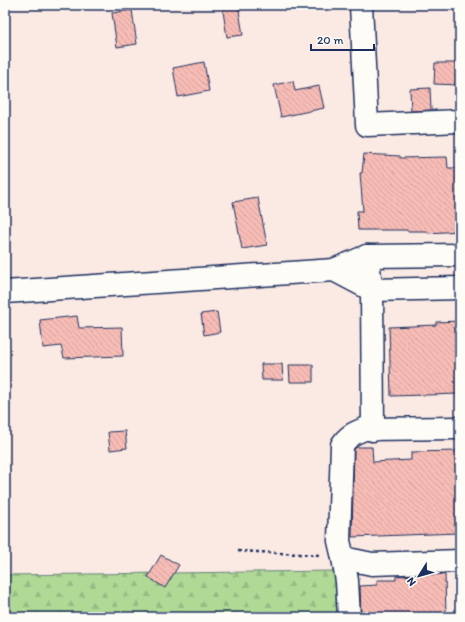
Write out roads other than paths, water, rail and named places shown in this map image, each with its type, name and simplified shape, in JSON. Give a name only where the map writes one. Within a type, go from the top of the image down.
[{"type":"street","points":[[361,5],[367,125],[460,121]]},
{"type":"street","points":[[5,292],[334,270],[367,256],[460,255]]},
{"type":"street","points":[[367,256],[372,290],[373,430]]},
{"type":"street","points":[[334,270],[372,290],[460,288]]},
{"type":"street","points":[[349,617],[343,558],[339,541],[342,445],[354,432],[364,429],[460,428]]},
{"type":"street","points":[[343,558],[372,564],[460,561]]}]
